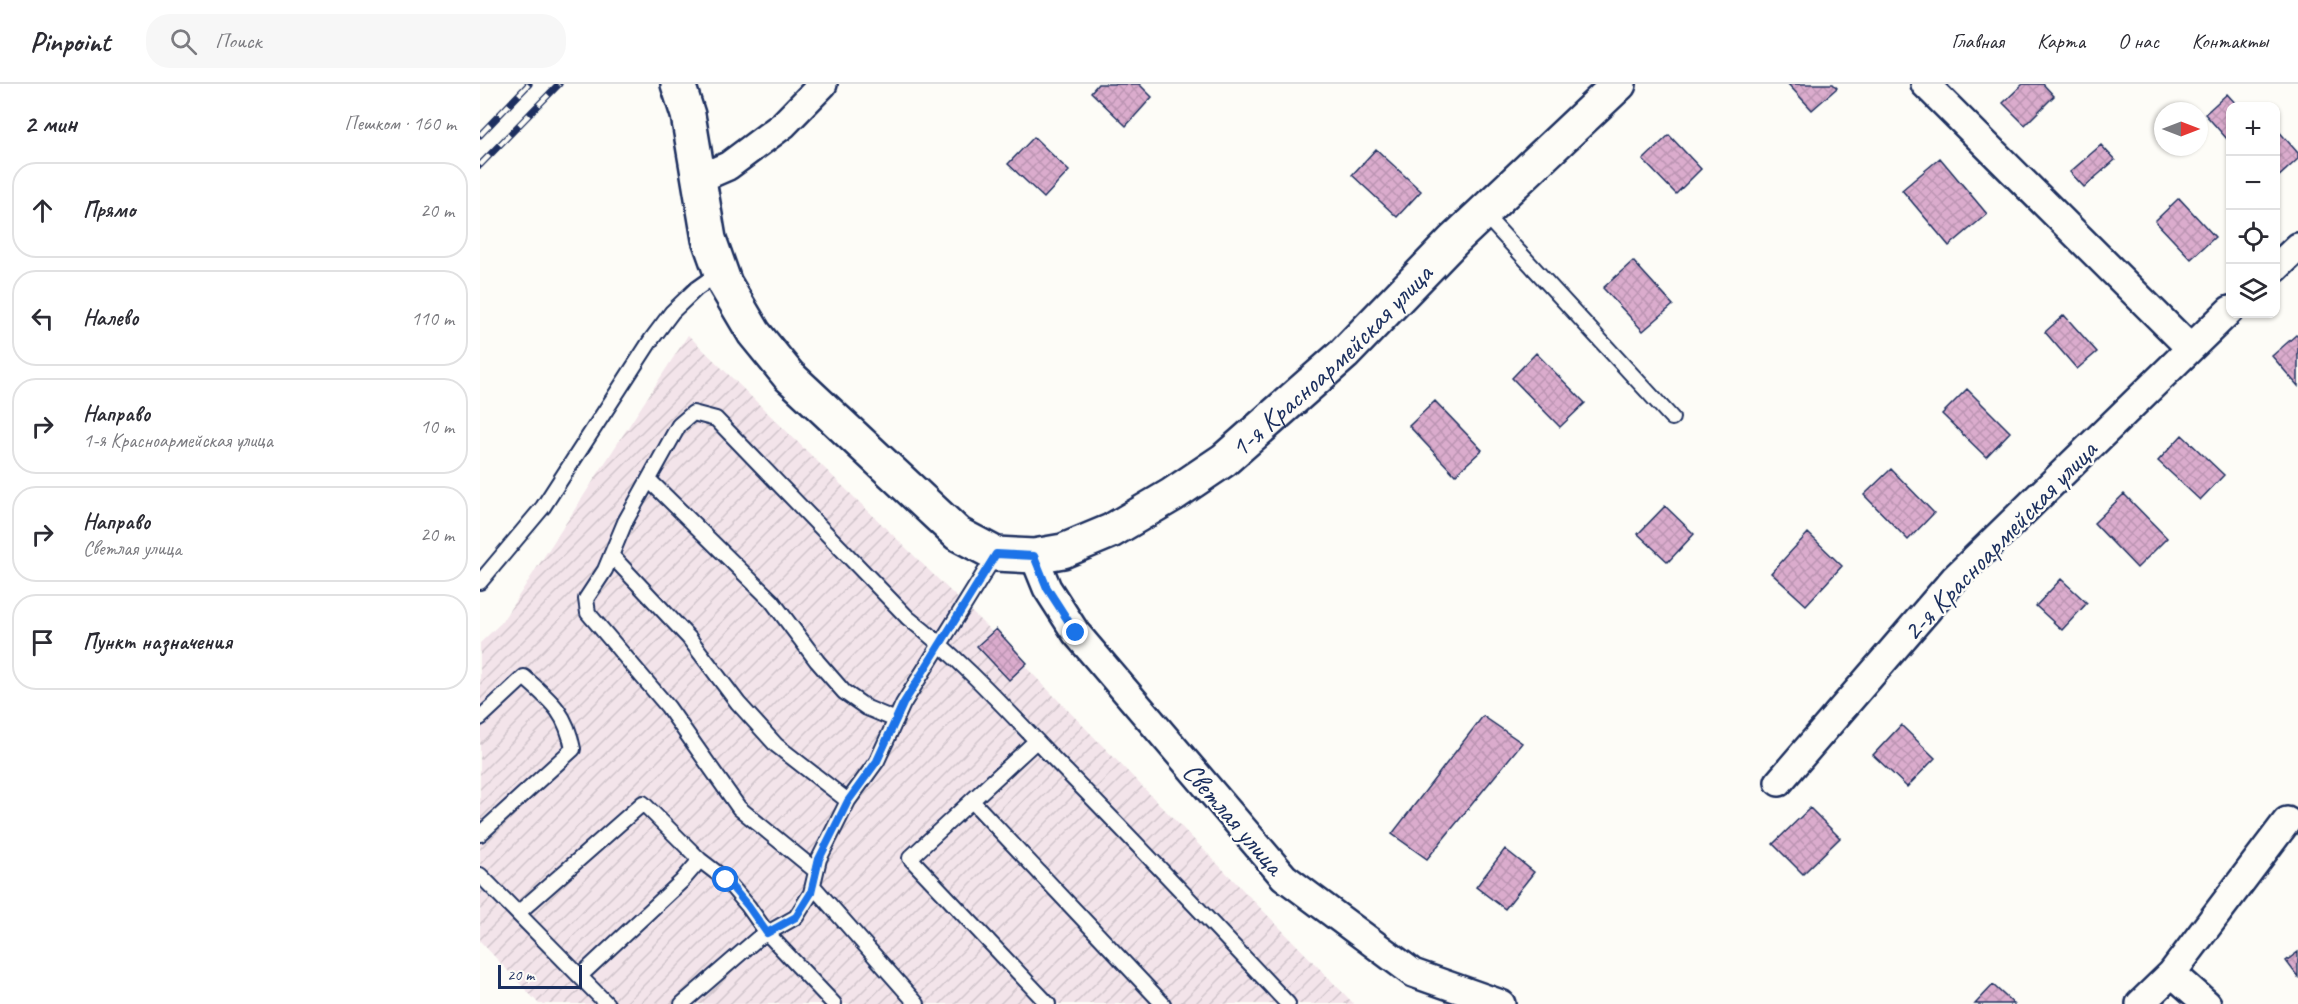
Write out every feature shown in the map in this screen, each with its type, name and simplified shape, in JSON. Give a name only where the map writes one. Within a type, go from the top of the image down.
[{"type":"street","points":[[678,84],[688,115],[708,239],[724,284],[754,333],[789,376],[958,534],[996,554]]},
{"type":"street","points":[[698,179],[728,166],[783,125],[823,84]]},
{"type":"street","name":"1-я Красноармейская улица","points":[[996,554],[1034,556],[1063,551],[1111,531],[1172,495],[1224,460],[1344,354],[1483,213],[1619,84]]},
{"type":"street","points":[[1925,84],[2190,348]]},
{"type":"street","points":[[2280,264],[2298,247]]},
{"type":"street","name":"2-я Красноармейская улица","points":[[1779,782],[1954,579],[2226,314]]},
{"type":"street","name":"Светлая улица","points":[[1034,556],[1047,588],[1076,633],[1284,877],[1413,973],[1501,1004]]},
{"type":"street","points":[[2140,1004],[2172,973],[2287,820]]},
{"type":"street","points":[[2172,973],[2207,1004]]},
{"type":"lane","points":[[1483,213],[1672,418]]},
{"type":"lane","points":[[480,582],[543,507],[651,340],[672,312],[696,289],[720,272]]},
{"type":"lane","points":[[816,871],[739,808],[668,707],[588,613],[586,599],[605,570],[625,522],[679,425],[693,413],[716,418],[908,618],[941,643],[1148,855],[1288,1004]]},
{"type":"lane","points":[[649,480],[772,601],[844,692],[867,708],[896,720]]},
{"type":"lane","points":[[682,1004],[757,939],[796,917],[811,893],[819,859],[848,801],[877,761],[896,720],[996,554]]},
{"type":"lane","points":[[611,555],[689,638],[738,703],[776,745],[848,801]]},
{"type":"lane","points":[[480,718],[524,677],[555,705],[569,728],[573,749],[480,834]]},
{"type":"lane","points":[[1036,741],[910,858],[1048,1004]]},
{"type":"lane","points":[[972,801],[1163,1004]]},
{"type":"lane","points":[[518,913],[644,803],[700,860],[726,880],[767,933],[834,1004]]},
{"type":"lane","points":[[580,976],[682,881],[700,860]]},
{"type":"lane","points":[[480,875],[607,1004]]},
{"type":"lane","points":[[813,886],[917,1004]]},
{"type":"shaded area","points":[[688,335],[984,624],[1354,1004],[539,1004],[480,941],[480,643],[501,623]]},
{"type":"building","points":[[1098,84],[1139,84],[1152,97],[1126,126],[1091,92]]},
{"type":"building","points":[[1788,84],[1833,84],[1837,88],[1812,110]]},
{"type":"building","points":[[2023,84],[2043,84],[2054,96],[2025,125],[2003,103]]},
{"type":"building","points":[[2227,94],[2234,102],[2226,102],[2226,138],[2208,117],[2208,111]]},
{"type":"building","points":[[2280,133],[2298,153],[2298,159],[2280,175]]},
{"type":"building","points":[[1669,135],[1701,169],[1676,194],[1643,160]]},
{"type":"building","points":[[1034,137],[1069,171],[1044,198],[1008,164]]},
{"type":"building","points":[[2101,145],[2115,160],[2084,187],[2070,172]]},
{"type":"building","points":[[1376,149],[1421,191],[1397,217],[1352,175]]},
{"type":"building","points":[[1940,158],[1987,214],[1949,246],[1902,190]]},
{"type":"building","points":[[2179,198],[2215,237],[2191,259],[2155,221]]},
{"type":"building","points":[[1633,261],[1673,305],[1643,331],[1603,288]]},
{"type":"building","points":[[2064,315],[2097,352],[2077,369],[2045,332]]},
{"type":"building","points":[[2296,335],[2298,337],[2298,386],[2272,356]]},
{"type":"building","points":[[1536,353],[1585,403],[1560,427],[1512,378]]},
{"type":"building","points":[[1967,389],[2010,432],[1986,457],[1942,414]]},
{"type":"building","points":[[1435,401],[1482,450],[1455,475],[1409,426]]},
{"type":"building","points":[[2182,435],[2224,475],[2200,500],[2158,461]]},
{"type":"building","points":[[1891,469],[1934,513],[1908,540],[1864,495]]},
{"type":"building","points":[[2124,494],[2167,538],[2137,568],[2094,523]]},
{"type":"building","points":[[1665,506],[1694,534],[1668,562],[1638,534]]},
{"type":"building","points":[[1808,533],[1842,566],[1806,605],[1771,573]]},
{"type":"building","points":[[2061,579],[2087,603],[2062,630],[2036,606]]},
{"type":"building","points":[[996,629],[1027,663],[1009,680],[977,646]]},
{"type":"building","points":[[1483,716],[1522,743],[1427,859],[1392,834]]},
{"type":"building","points":[[1901,725],[1935,758],[1907,787],[1873,755]]},
{"type":"building","points":[[1810,808],[1840,838],[1803,874],[1773,844]]},
{"type":"building","points":[[1505,849],[1534,872],[1505,909],[1476,887]]},
{"type":"building","points":[[2298,952],[2298,977],[2286,961]]},
{"type":"building","points":[[1993,985],[2014,1004],[1975,1004]]},
{"type":"railway","points":[[480,135],[529,84]]},
{"type":"railway","points":[[480,165],[559,84]]},
{"type":"route","points":[[726,880],[767,933],[796,917],[811,893],[819,859],[848,801],[877,761],[903,704],[969,594],[996,554],[1034,556],[1047,588],[1076,633]]}]
